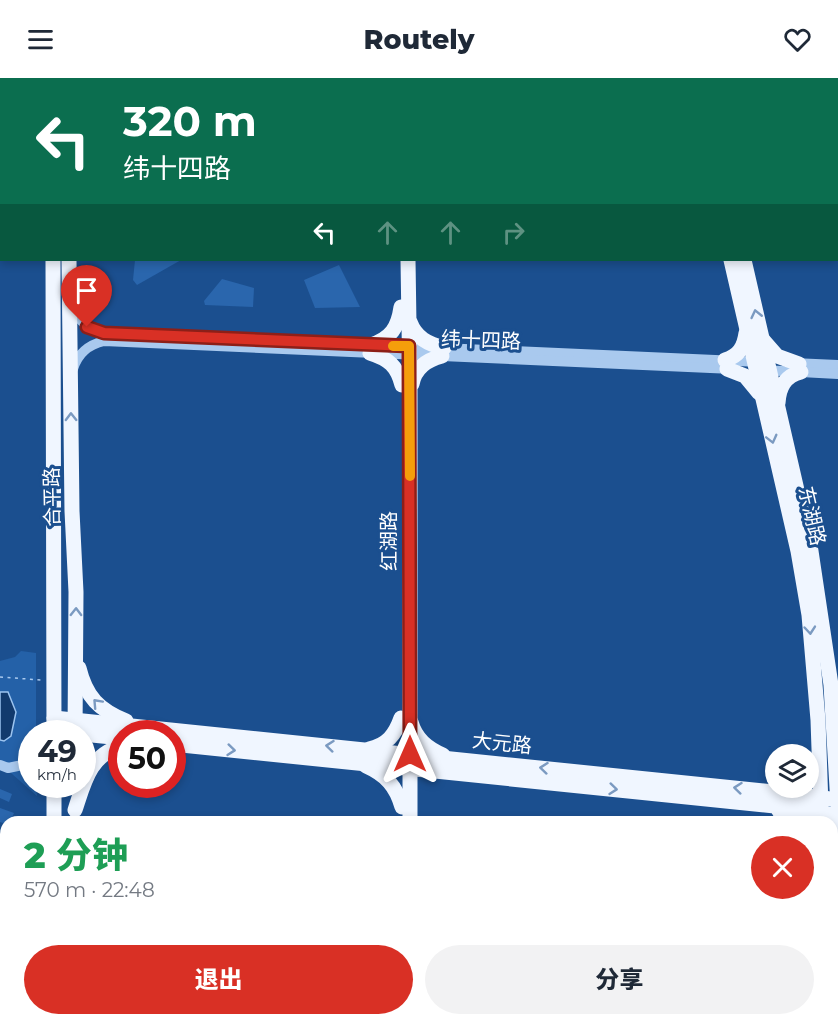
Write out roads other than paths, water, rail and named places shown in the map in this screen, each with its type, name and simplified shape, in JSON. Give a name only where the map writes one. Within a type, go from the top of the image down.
[{"type":"main road","name":"合平路","points":[[53,261],[54,720]]},
{"type":"main road","name":"合平路","points":[[69,261],[76,592],[75,720]]},
{"type":"main road","name":"红湖路","points":[[400,261],[406,350],[405,810]]},
{"type":"main road","name":"红湖路","points":[[405,311],[408,261]]},
{"type":"main road","name":"东湖路","points":[[731,261],[747,327],[778,409],[811,551],[831,685],[838,806]]},
{"type":"main road","name":"东湖路","points":[[744,261],[762,339],[763,402],[798,551],[809,615],[819,744],[821,810]]},
{"type":"main road","points":[[405,311],[418,336],[443,352],[421,366],[406,387],[391,362],[371,349],[394,331],[405,311]]},
{"type":"main road","points":[[747,327],[741,350],[726,364],[745,376],[755,387],[763,402]]},
{"type":"main road","points":[[762,339],[777,356],[800,368],[785,381],[779,393],[778,409]]},
{"type":"main road","points":[[75,653],[84,686],[101,708],[124,720]]},
{"type":"main road","points":[[405,718],[426,746],[452,765],[423,779],[412,792],[405,810],[391,782],[361,756],[387,742],[405,718]]},
{"type":"main road","name":"大元路","points":[[186,732],[406,761],[765,794]]},
{"type":"main road","points":[[819,744],[825,749],[836,748]]},
{"type":"main road","name":"大元路","points":[[186,745],[361,756]]},
{"type":"main road","points":[[75,816],[88,772],[95,761],[108,751]]},
{"type":"main road","points":[[54,798],[54,816]]},
{"type":"main road","points":[[75,798],[75,816]]},
{"type":"main road","points":[[770,798],[792,816]]},
{"type":"main road","name":"大元路","points":[[779,798],[838,815]]},
{"type":"main road","name":"大元路","points":[[821,810],[838,800]]},
{"type":"street","name":"纬十四路","points":[[69,298],[81,322],[95,331],[104,333],[371,349]]},
{"type":"street","name":"纬十四路","points":[[70,378],[77,359],[84,349],[93,343],[104,341],[406,350],[726,364],[800,368],[838,374]]},
{"type":"street","name":"纬十四路","points":[[800,368],[838,365]]},
{"type":"street","points":[[0,765],[8,768],[18,766]]}]
